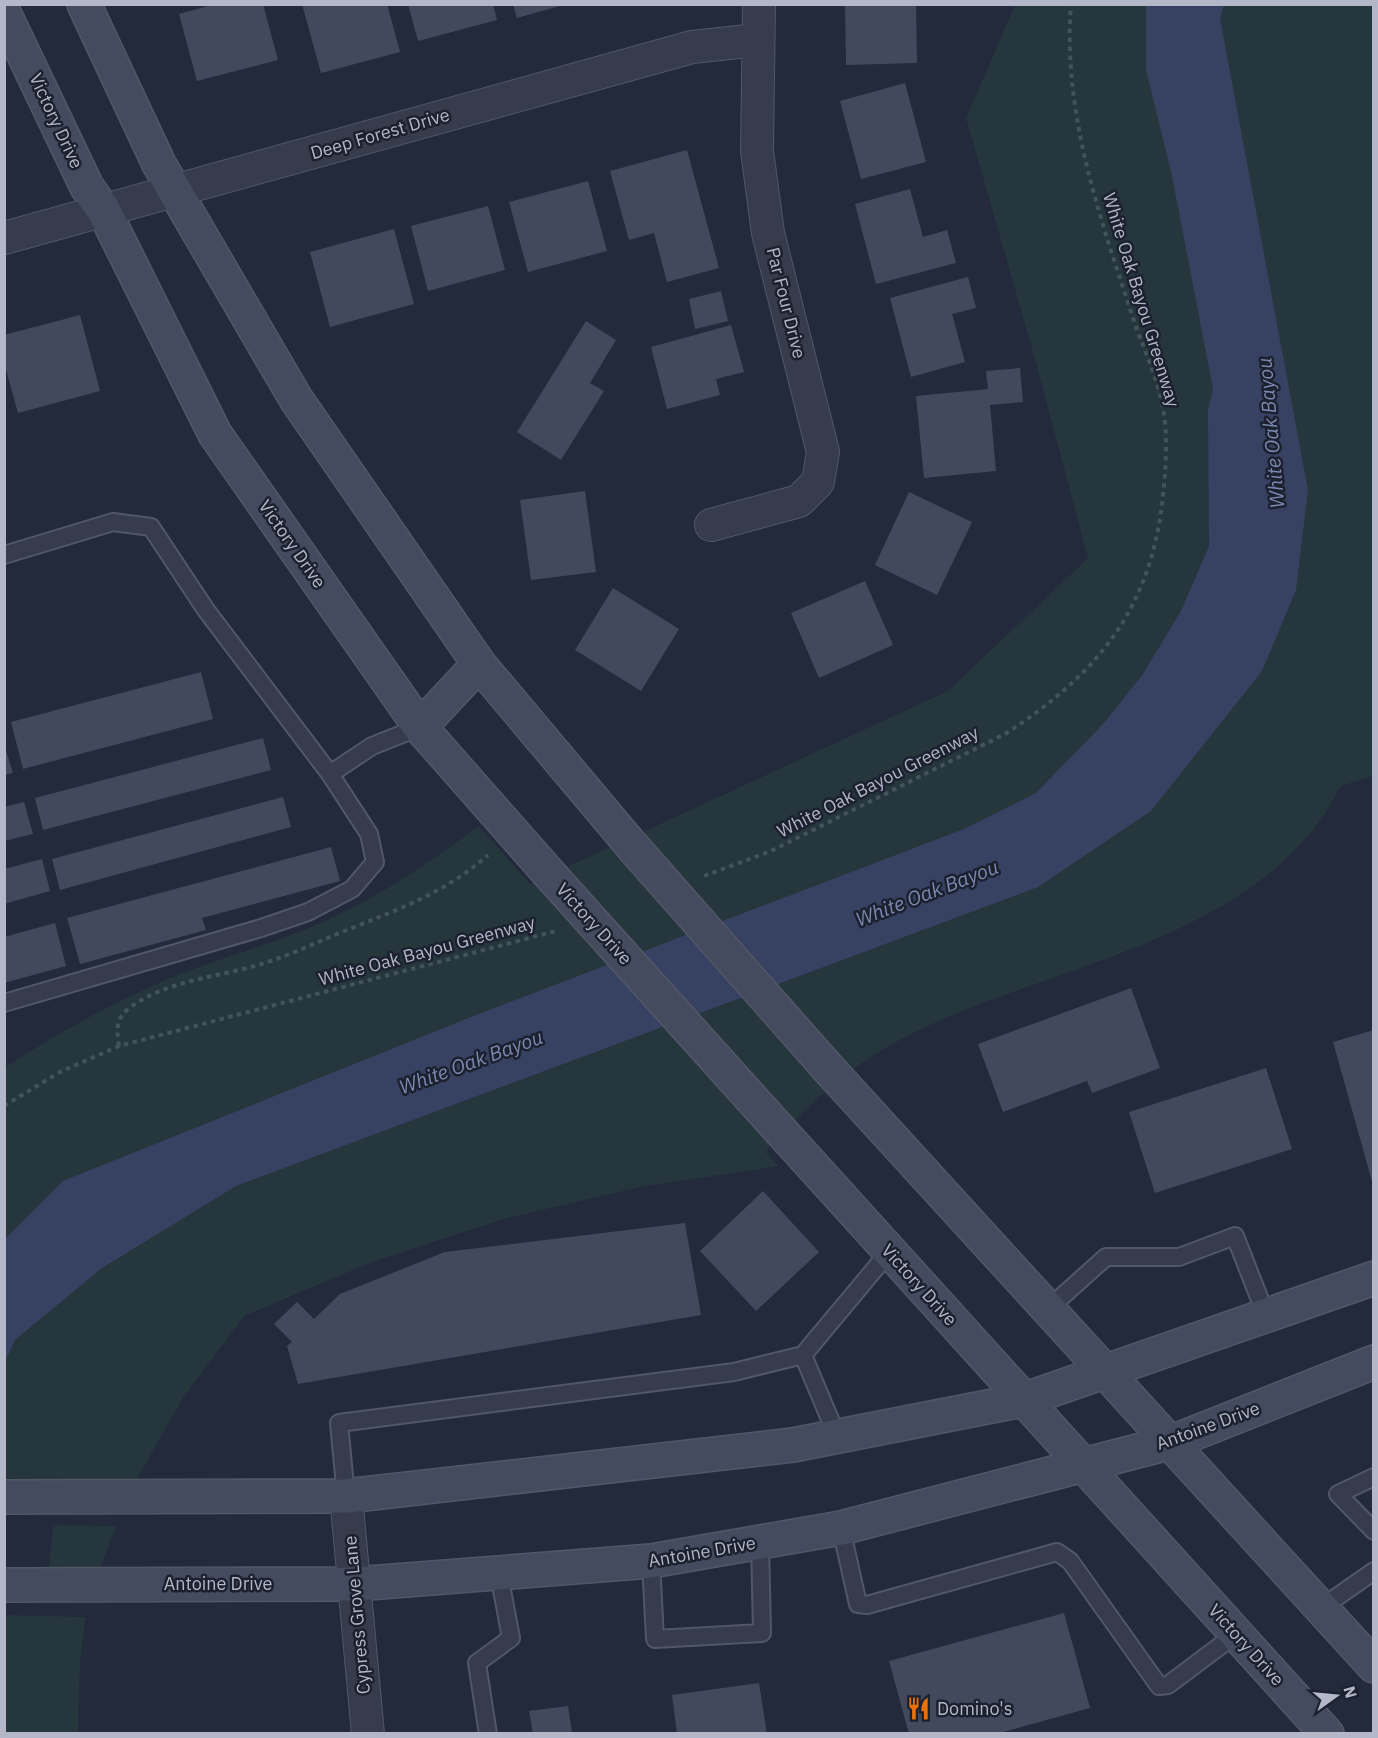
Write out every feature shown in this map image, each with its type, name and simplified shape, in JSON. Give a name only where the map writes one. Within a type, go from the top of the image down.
[{"type":"main road","points":[[84,4],[159,164],[177,191],[296,399],[479,664],[632,846],[827,1067],[1172,1442],[1374,1666]]},
{"type":"main road","name":"Victory Drive","points":[[4,13],[87,187],[103,209],[215,434],[420,727],[750,1098],[1327,1734]]},
{"type":"main road","points":[[420,727],[479,664]]},
{"type":"main road","points":[[4,1497],[346,1496],[793,1445],[1023,1400],[1374,1278]]},
{"type":"main road","name":"Antoine Drive","points":[[4,1585],[355,1584],[651,1561],[841,1528],[1172,1442],[1374,1362]]},
{"type":"street","name":"Par Four Drive","points":[[711,525],[799,501],[818,482],[823,452],[768,233],[757,151],[759,4]]},
{"type":"street","name":"Deep Forest Drive","points":[[4,238],[692,47],[757,40]]},
{"type":"street","name":"Cypress Grove Lane","points":[[346,1496],[368,1734]]},
{"type":"lane","points":[[4,555],[113,522],[151,527],[206,610],[330,774],[369,834],[375,862],[352,889],[308,912],[261,928],[4,1003]]},
{"type":"lane","points":[[330,774],[372,747],[420,727]]},
{"type":"lane","points":[[1048,1308],[1106,1257],[1179,1257],[1235,1236],[1266,1316]]},
{"type":"lane","points":[[346,1496],[339,1423],[734,1372],[803,1355],[889,1252]]},
{"type":"lane","points":[[803,1355],[837,1436]]},
{"type":"lane","points":[[1374,1477],[1338,1494],[1374,1531]]},
{"type":"lane","points":[[841,1528],[858,1604],[867,1605],[1057,1552],[1070,1562],[1159,1686],[1168,1685],[1236,1634]]},
{"type":"lane","points":[[651,1561],[655,1639],[762,1633],[760,1542]]},
{"type":"lane","points":[[1321,1608],[1374,1570]]},
{"type":"lane","points":[[488,1734],[477,1663],[511,1638],[499,1574]]},
{"type":"path","name":"White Oak Bayou Greenway","points":[[693,880],[771,851],[1005,734],[1040,711],[1076,681],[1102,653],[1126,619],[1148,569],[1160,525],[1166,475],[1163,410],[1080,140],[1072,83],[1071,4]]},
{"type":"path","name":"White Oak Bayou Greenway","points":[[4,1106],[60,1072],[119,1046],[536,938],[558,930]]},
{"type":"shaded area","points":[[1015,5],[1373,5],[1373,776],[1341,786],[1304,840],[1257,883],[1203,917],[1142,945],[955,1014],[879,1052],[827,1090],[766,1152],[778,1166],[640,1187],[504,1219],[372,1262],[244,1316],[184,1396],[135,1482],[5,1480],[4,1068],[123,999],[199,967],[293,934],[348,910],[415,871],[479,826],[530,884],[948,691],[1088,558],[1035,359],[966,118]]},
{"type":"shaded area","points":[[53,1525],[116,1526],[99,1571],[49,1568]]},
{"type":"shaded area","points":[[5,1615],[85,1617],[80,1665],[78,1733],[5,1733]]},
{"type":"water","name":"White Oak Bayou","points":[[1146,5],[1224,5],[1220,18],[1308,490],[1296,590],[1262,671],[1151,811],[1038,887],[236,1186],[102,1268],[15,1340],[5,1362],[5,1239],[63,1181],[476,1015],[964,829],[1036,793],[1104,723],[1143,674],[1181,611],[1209,546],[1208,410],[1213,389],[1172,176],[1146,70]]},
{"type":"building","points":[[215,4],[263,4],[278,60],[197,81],[179,14]]},
{"type":"building","points":[[302,4],[387,4],[400,52],[321,73]]},
{"type":"building","points":[[408,4],[493,4],[497,20],[418,41]]},
{"type":"building","points":[[513,4],[563,4],[563,5],[517,18]]},
{"type":"building","points":[[845,4],[916,4],[917,63],[846,65]]},
{"type":"building","points":[[905,83],[926,162],[861,179],[840,101]]},
{"type":"building","points":[[687,150],[719,268],[667,282],[654,233],[629,240],[610,171]]},
{"type":"building","points":[[588,181],[607,251],[528,272],[509,202]]},
{"type":"building","points":[[910,189],[923,237],[947,230],[956,263],[876,284],[855,204]]},
{"type":"building","points":[[488,206],[505,270],[428,291],[411,226]]},
{"type":"building","points":[[394,229],[414,304],[330,327],[310,252]]},
{"type":"building","points":[[968,277],[976,308],[952,314],[965,362],[911,377],[890,298]]},
{"type":"building","points":[[721,291],[728,321],[695,329],[689,299]]},
{"type":"building","points":[[80,315],[100,391],[18,413],[4,362],[4,335]]},
{"type":"building","points":[[586,321],[616,340],[590,383],[604,391],[561,460],[517,432]]},
{"type":"building","points":[[731,325],[744,372],[716,379],[720,395],[667,409],[651,347]]},
{"type":"building","points":[[1020,368],[1023,402],[990,405],[996,471],[924,478],[916,396],[988,389],[986,371]]},
{"type":"building","points":[[585,491],[596,572],[531,580],[520,500]]},
{"type":"building","points":[[909,492],[972,522],[937,595],[875,565]]},
{"type":"building","points":[[865,581],[893,645],[819,678],[791,613]]},
{"type":"building","points":[[613,588],[679,629],[641,691],[575,650]]},
{"type":"building","points":[[201,672],[213,719],[23,769],[11,722]]},
{"type":"building","points":[[263,738],[271,770],[43,830],[35,798]]},
{"type":"building","points":[[4,744],[13,773],[4,775]]},
{"type":"building","points":[[283,797],[291,827],[60,890],[52,859]]},
{"type":"building","points":[[24,802],[33,834],[4,841],[4,807]]},
{"type":"building","points":[[331,847],[340,881],[202,918],[206,930],[80,964],[67,918]]},
{"type":"building","points":[[42,859],[50,891],[4,904],[4,869]]},
{"type":"building","points":[[55,923],[66,966],[4,983],[4,937]]},
{"type":"building","points":[[1131,988],[1160,1068],[1092,1093],[1087,1081],[1003,1112],[978,1044]]},
{"type":"building","points":[[1374,1030],[1374,1185],[1373,1185],[1333,1042]]},
{"type":"building","points":[[1266,1068],[1292,1149],[1155,1193],[1129,1112]]},
{"type":"building","points":[[763,1191],[819,1252],[756,1311],[700,1251]]},
{"type":"building","points":[[685,1223],[701,1315],[298,1384],[287,1346],[292,1342],[274,1324],[297,1302],[314,1319],[340,1294],[445,1252]]},
{"type":"building","points":[[1064,1613],[1090,1708],[996,1734],[909,1734],[889,1661]]},
{"type":"building","points":[[759,1683],[767,1734],[677,1734],[672,1695]]},
{"type":"building","points":[[568,1706],[572,1733],[533,1734],[529,1711]]},
{"type":"place","name":"Domino's","points":[[919,1709]]}]
